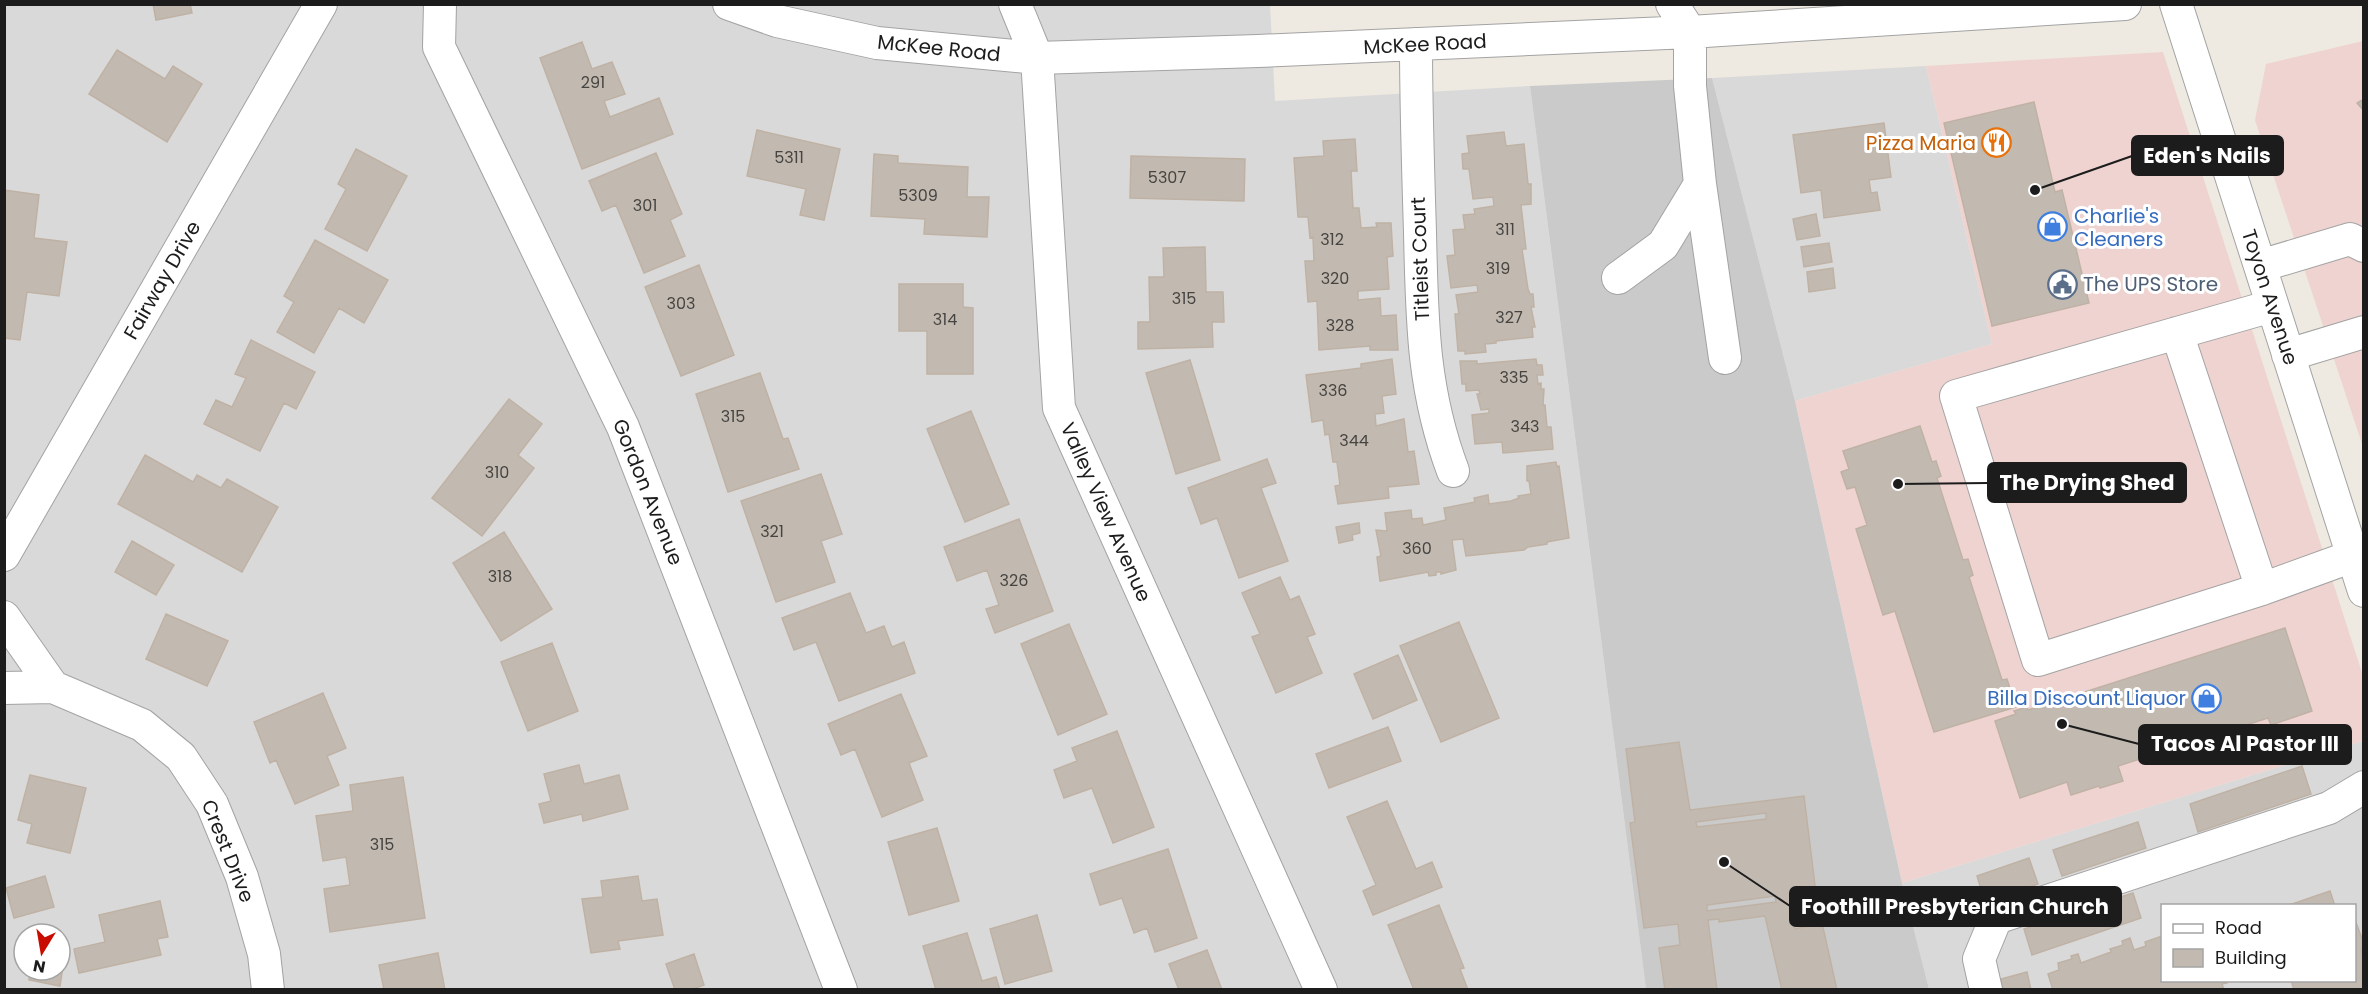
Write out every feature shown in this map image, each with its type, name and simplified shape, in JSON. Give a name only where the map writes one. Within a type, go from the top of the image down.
[{"type":"street","name":"Fairway Drive","points":[[5,552],[321,4]]},
{"type":"street","name":"Gordon Avenue","points":[[440,4],[439,46],[623,427],[841,990]]},
{"type":"street","name":"McKee Road","points":[[729,4],[777,21],[877,43],[1037,58],[1690,32],[2125,4]]},
{"type":"street","name":"Valley View Avenue","points":[[1015,4],[1037,58],[1059,408],[1321,990]]},
{"type":"street","points":[[1671,4],[1690,32],[1690,86],[1700,184],[1725,358]]},
{"type":"street","name":"Toyon Avenue","points":[[2176,4],[2364,591]]},
{"type":"street","name":"Titleist Court","points":[[1416,44],[1422,328],[1429,385],[1437,424],[1453,471]]},
{"type":"street","points":[[1618,278],[1663,245],[1700,184]]},
{"type":"street","points":[[2260,266],[2350,239],[2364,246]]},
{"type":"street","points":[[2272,306],[1956,396],[2038,660],[2262,589],[2353,556]]},
{"type":"street","points":[[2288,355],[2364,332]]},
{"type":"street","points":[[2177,333],[2262,589]]},
{"type":"street","points":[[4,617],[53,687]]},
{"type":"street","name":"Crest Drive","points":[[4,688],[53,687],[142,726],[181,757],[212,804],[242,877],[264,954],[268,990]]},
{"type":"street","points":[[1986,990],[1979,958],[1996,918],[2329,807],[2364,787]]},
{"type":"shaded area","points":[[5,5],[1270,5],[1275,101],[1530,86],[1646,989],[5,990]]},
{"type":"shaded area","points":[[2363,41],[2363,447],[2255,120],[2266,64]]},
{"type":"shaded area","points":[[2163,52],[2363,676],[2363,741],[1902,883],[1795,401],[1992,344],[1926,66]]},
{"type":"shaded area","points":[[1926,66],[1992,344],[1795,401],[1712,78]]},
{"type":"shaded area","points":[[1712,78],[1795,401],[1902,883],[1929,989],[1646,989],[1530,86]]},
{"type":"shaded area","points":[[2363,741],[2363,989],[1929,989],[1902,883]]},
{"type":"building","points":[[153,4],[190,4],[192,13],[156,20]]},
{"type":"building","points":[[582,42],[592,69],[612,62],[625,94],[604,101],[610,117],[659,98],[673,134],[582,169],[540,58]]},
{"type":"building","points":[[117,50],[165,79],[173,66],[202,84],[167,142],[89,94]]},
{"type":"building","points":[[2364,99],[2364,111],[2357,103]]},
{"type":"building","points":[[2034,102],[2055,192],[2062,190],[2089,303],[1992,326],[1944,123]]},
{"type":"building","points":[[1884,123],[1891,177],[1869,180],[1871,193],[1877,192],[1880,210],[1824,218],[1821,190],[1801,193],[1793,135]]},
{"type":"building","points":[[757,130],[840,149],[824,220],[800,215],[806,189],[747,176]]},
{"type":"building","points":[[1504,132],[1506,146],[1524,144],[1528,184],[1531,184],[1531,204],[1521,205],[1526,249],[1522,249],[1528,289],[1530,294],[1533,294],[1534,307],[1531,307],[1535,327],[1532,327],[1533,337],[1496,341],[1496,343],[1485,344],[1486,352],[1465,354],[1465,351],[1458,351],[1455,314],[1459,314],[1456,295],[1478,292],[1477,285],[1451,288],[1447,256],[1455,255],[1453,230],[1465,229],[1463,215],[1475,214],[1474,209],[1494,206],[1493,197],[1473,199],[1469,169],[1463,169],[1462,154],[1469,153],[1467,136]]},
{"type":"building","points":[[1355,139],[1357,171],[1351,171],[1353,208],[1359,208],[1361,228],[1377,227],[1376,223],[1391,223],[1393,256],[1387,257],[1389,289],[1358,291],[1358,300],[1380,298],[1381,316],[1396,315],[1398,350],[1370,350],[1370,346],[1319,350],[1317,301],[1308,302],[1305,261],[1314,261],[1313,237],[1310,238],[1308,217],[1298,217],[1294,158],[1324,156],[1323,141]]},
{"type":"building","points":[[356,149],[407,176],[367,251],[325,229],[346,189],[338,184]]},
{"type":"building","points":[[656,153],[682,214],[670,220],[685,256],[644,273],[616,205],[602,211],[589,181]]},
{"type":"building","points":[[874,154],[898,156],[898,163],[968,167],[967,197],[989,197],[987,237],[924,234],[925,219],[871,216]]},
{"type":"building","points":[[1131,156],[1245,159],[1244,201],[1130,198]]},
{"type":"building","points":[[4,190],[39,195],[34,238],[67,242],[59,296],[27,292],[20,340],[4,338]]},
{"type":"building","points":[[1816,214],[1820,236],[1797,240],[1793,219]]},
{"type":"building","points":[[315,240],[388,280],[364,323],[339,308],[314,353],[277,332],[294,302],[284,296]]},
{"type":"building","points":[[1829,243],[1832,262],[1804,267],[1801,247]]},
{"type":"building","points":[[1205,247],[1206,292],[1223,292],[1224,322],[1212,322],[1213,347],[1138,349],[1138,322],[1150,322],[1149,277],[1164,277],[1163,248]]},
{"type":"building","points":[[699,265],[734,355],[681,376],[645,287]]},
{"type":"building","points":[[1833,268],[1835,288],[1809,292],[1807,272]]},
{"type":"building","points":[[899,284],[963,284],[963,307],[973,308],[973,374],[927,374],[927,331],[899,331]]},
{"type":"building","points":[[251,340],[315,372],[296,409],[284,403],[260,451],[204,424],[216,400],[232,407],[246,378],[235,374]]},
{"type":"building","points":[[1392,359],[1396,394],[1382,396],[1384,413],[1375,414],[1376,426],[1404,419],[1408,452],[1414,451],[1419,484],[1388,487],[1389,498],[1338,504],[1335,486],[1340,485],[1337,462],[1333,462],[1329,434],[1325,435],[1323,420],[1312,422],[1306,375],[1361,368],[1361,364]]},
{"type":"building","points":[[1536,359],[1537,365],[1542,365],[1543,375],[1537,375],[1538,384],[1541,383],[1541,389],[1544,389],[1543,405],[1545,405],[1547,427],[1551,427],[1553,449],[1503,453],[1502,442],[1475,444],[1472,415],[1489,413],[1489,409],[1481,410],[1477,394],[1480,394],[1479,390],[1466,391],[1466,384],[1462,384],[1460,361],[1477,361],[1477,364]]},
{"type":"building","points":[[1190,360],[1220,460],[1176,474],[1146,373]]},
{"type":"building","points":[[760,373],[783,439],[788,438],[799,469],[728,492],[696,394]]},
{"type":"building","points":[[509,399],[542,424],[518,455],[534,468],[482,536],[432,498]]},
{"type":"building","points":[[971,411],[1009,504],[965,522],[927,429]]},
{"type":"building","points":[[1920,426],[1932,462],[1936,461],[1941,476],[1937,478],[1963,560],[1968,559],[1973,575],[1969,577],[2002,680],[2007,679],[2016,707],[1934,732],[1895,611],[1883,615],[1856,529],[1867,525],[1855,487],[1847,489],[1841,472],[1849,469],[1843,451]]},
{"type":"building","points":[[145,455],[193,482],[197,475],[221,488],[227,479],[278,507],[242,572],[118,504]]},
{"type":"building","points":[[1267,459],[1276,483],[1261,488],[1288,561],[1239,578],[1217,518],[1201,524],[1188,488]]},
{"type":"building","points":[[1556,462],[1557,467],[1559,466],[1569,538],[1528,547],[1524,550],[1466,556],[1463,539],[1452,540],[1456,570],[1441,574],[1441,572],[1436,572],[1436,575],[1429,576],[1428,572],[1380,581],[1377,557],[1381,556],[1376,530],[1387,531],[1385,513],[1411,510],[1412,519],[1422,518],[1423,525],[1446,520],[1444,508],[1475,502],[1474,498],[1488,495],[1489,504],[1511,501],[1519,498],[1518,496],[1531,494],[1529,481],[1527,481],[1527,466]]},
{"type":"building","points":[[821,474],[842,534],[821,541],[835,582],[776,602],[741,501]]},
{"type":"building","points":[[1019,519],[1053,611],[995,633],[986,609],[999,605],[987,570],[957,581],[944,547]]},
{"type":"building","points":[[1359,523],[1360,533],[1352,535],[1353,540],[1339,543],[1336,527]]},
{"type":"building","points":[[504,532],[552,609],[501,641],[453,563]]},
{"type":"building","points":[[132,541],[174,565],[156,595],[115,572]]},
{"type":"building","points":[[1280,577],[1290,600],[1299,596],[1315,634],[1307,637],[1322,673],[1276,693],[1252,637],[1260,634],[1242,593]]},
{"type":"building","points":[[850,593],[866,633],[884,626],[892,647],[904,642],[915,673],[839,701],[816,642],[794,650],[782,618]]},
{"type":"building","points":[[166,614],[228,641],[207,686],[146,659]]},
{"type":"building","points":[[1459,622],[1499,718],[1441,742],[1400,646]]},
{"type":"building","points":[[1069,624],[1107,714],[1058,735],[1021,644]]},
{"type":"building","points":[[2285,628],[2312,711],[2271,725],[2268,718],[2118,766],[2123,781],[2100,788],[2099,786],[2071,795],[2067,782],[2020,798],[1995,721],[2016,714],[2014,711],[2027,707],[2028,710]]},
{"type":"building","points":[[552,643],[578,711],[528,731],[501,662]]},
{"type":"building","points":[[1398,655],[1417,700],[1373,719],[1354,674]]},
{"type":"building","points":[[323,693],[346,748],[327,756],[339,785],[295,804],[276,760],[270,763],[254,722]]},
{"type":"building","points":[[901,694],[927,756],[909,763],[923,800],[882,817],[855,749],[841,755],[828,724]]},
{"type":"building","points":[[1388,727],[1401,761],[1329,788],[1316,754]]},
{"type":"building","points":[[1117,731],[1154,827],[1113,843],[1092,788],[1064,798],[1054,770],[1077,761],[1072,748]]},
{"type":"building","points":[[1679,742],[1690,810],[1804,796],[1818,910],[1793,914],[1795,929],[1822,923],[1837,990],[1782,990],[1765,916],[1719,922],[1719,919],[1708,920],[1717,990],[1665,990],[1659,948],[1680,945],[1678,924],[1644,928],[1630,823],[1635,822],[1626,749]],"holes":[[[1766,813],[1766,819],[1697,827],[1696,822]],[[1775,896],[1776,902],[1707,911],[1707,905]]]},
{"type":"building","points":[[579,765],[584,784],[619,775],[628,809],[583,821],[582,814],[544,823],[539,804],[551,801],[544,774]]},
{"type":"building","points":[[2302,766],[2311,794],[2198,832],[2190,804]]},
{"type":"building","points":[[30,775],[86,788],[70,853],[27,843],[32,824],[18,820]]},
{"type":"building","points":[[403,777],[425,918],[330,932],[324,889],[350,885],[346,857],[323,861],[316,816],[353,811],[350,785]]},
{"type":"building","points":[[1387,801],[1416,869],[1432,862],[1442,887],[1373,915],[1363,891],[1376,885],[1347,817]]},
{"type":"building","points":[[2138,822],[2146,848],[2062,876],[2053,850]]},
{"type":"building","points":[[937,828],[959,901],[909,915],[888,842]]},
{"type":"building","points":[[1168,849],[1197,938],[1155,952],[1147,928],[1134,933],[1122,898],[1100,905],[1090,874]]},
{"type":"building","points":[[2029,858],[2038,884],[1985,902],[1977,876]]},
{"type":"building","points":[[45,876],[54,907],[14,918],[6,888]]},
{"type":"building","points":[[638,876],[642,901],[657,899],[663,935],[618,941],[620,949],[591,953],[582,899],[603,897],[601,881]]},
{"type":"building","points":[[2330,891],[2334,904],[2292,904]]},
{"type":"building","points":[[2133,893],[2141,918],[2032,955],[2024,929]]},
{"type":"building","points":[[160,901],[168,937],[157,939],[161,955],[79,973],[74,949],[105,942],[99,915]]},
{"type":"building","points":[[1439,905],[1464,968],[1460,969],[1468,990],[1414,990],[1388,925]]},
{"type":"building","points":[[1037,915],[1052,971],[1005,984],[990,929]]},
{"type":"building","points":[[2356,922],[2364,944],[2364,949],[2361,950],[2364,958],[2364,990],[2294,990],[2292,982],[2356,982]]},
{"type":"building","points":[[967,933],[982,981],[996,977],[1000,990],[936,990],[923,946]]},
{"type":"building","points":[[2161,936],[2161,982],[2227,982],[2222,984],[2224,990],[2053,990],[2048,974],[2059,970],[2058,963],[2072,959],[2071,956],[2078,954],[2081,963],[2111,952],[2110,949],[2123,945],[2122,941],[2130,938],[2134,950],[2146,946],[2145,942]]},
{"type":"building","points":[[1207,950],[1222,990],[1179,990],[1169,964]]},
{"type":"building","points":[[438,953],[445,990],[384,990],[379,965]]},
{"type":"building","points":[[694,954],[704,985],[690,990],[675,990],[666,964]]},
{"type":"building","points":[[2027,972],[2031,990],[2003,990],[2001,979]]},
{"type":"building","points":[[39,982],[61,982],[60,986]]},
{"type":"place","name":"Pizza Maria","points":[[1997,143]]},
{"type":"place","name":"Eden's Nails","points":[[2035,190]]},
{"type":"place","name":"Charlie's Cleaners","points":[[2053,227]]},
{"type":"place","name":"The UPS Store","points":[[2062,284]]},
{"type":"place","name":"The Drying Shed","points":[[1898,484]]},
{"type":"place","name":"Billa Discount Liquor","points":[[2207,698]]},
{"type":"place","name":"Tacos Al Pastor III","points":[[2062,724]]},
{"type":"place","name":"Foothill Presbyterian Church","points":[[1724,862]]}]
